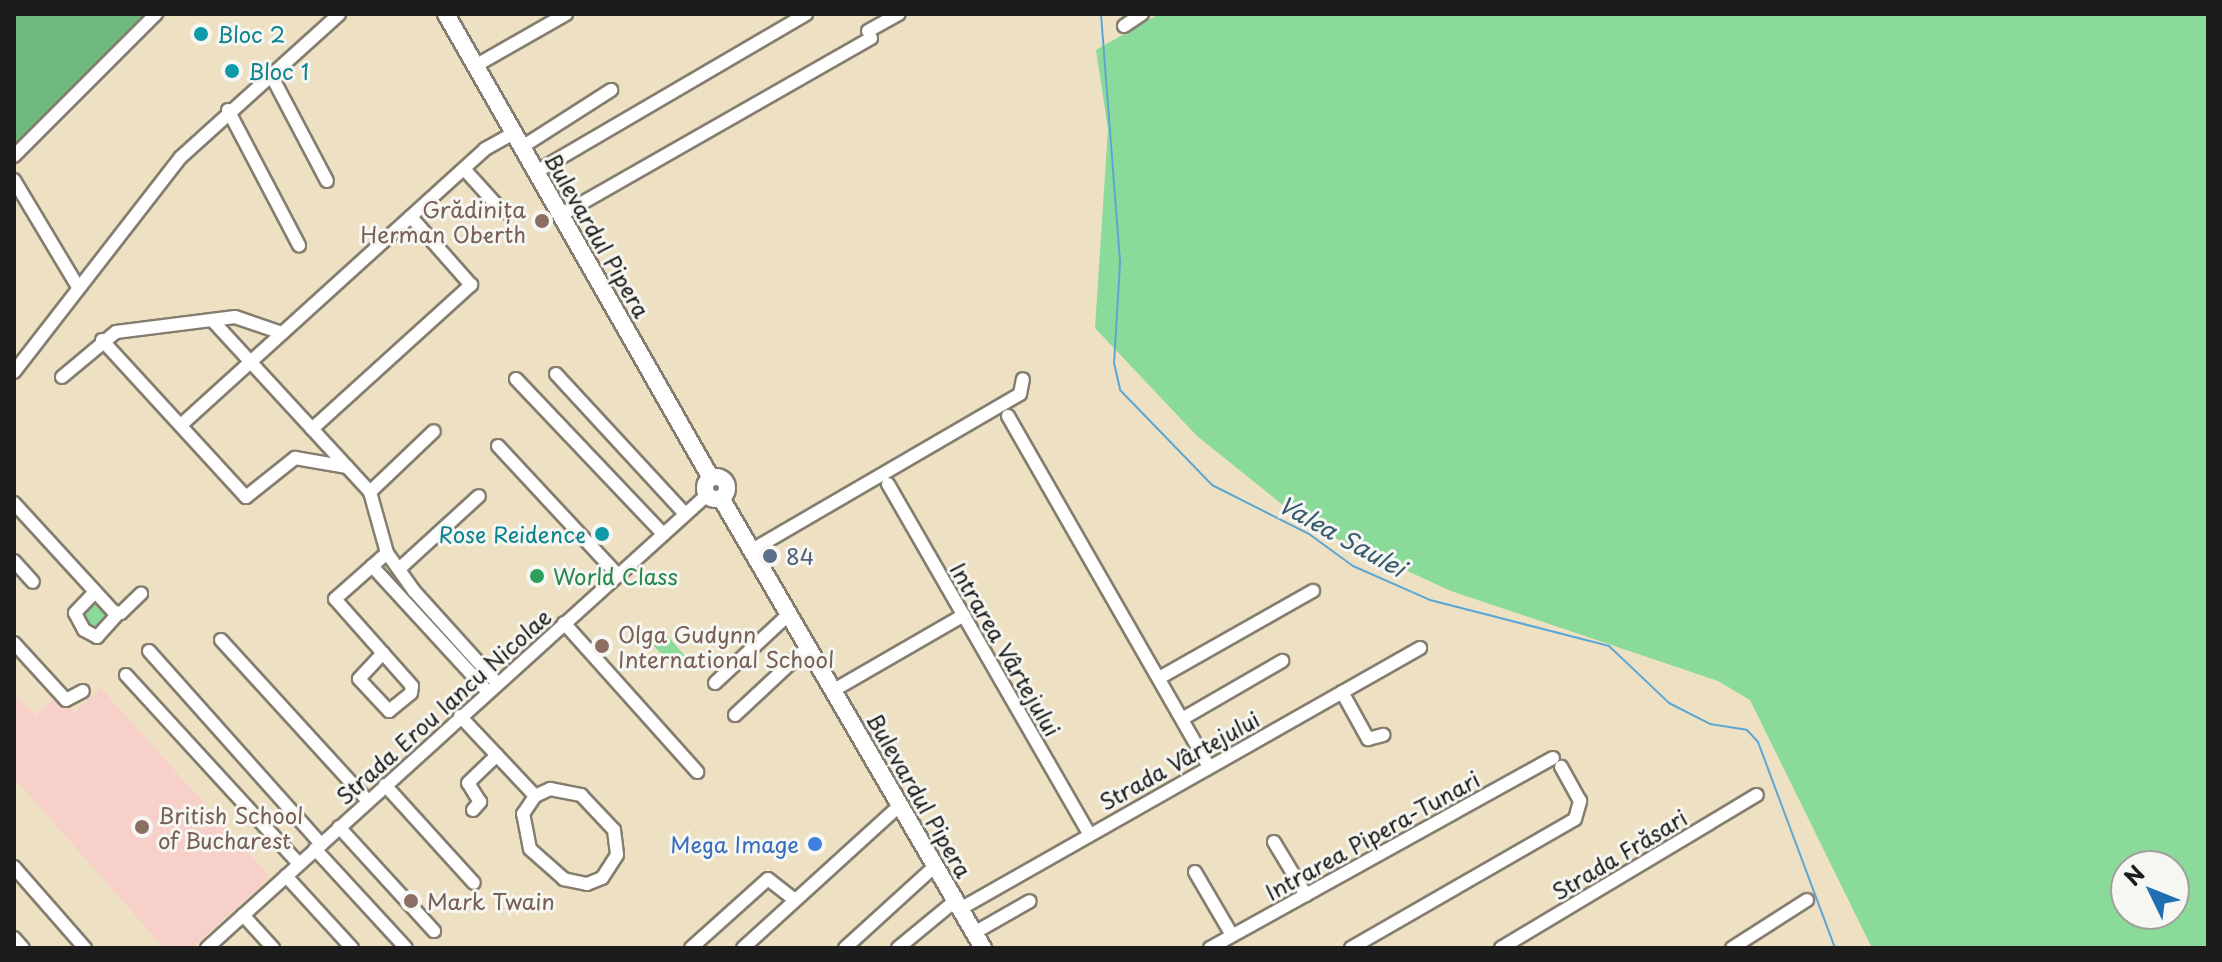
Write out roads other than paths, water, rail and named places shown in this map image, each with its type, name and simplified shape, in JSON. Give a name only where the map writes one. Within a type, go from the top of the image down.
[{"type":"main road","name":"Bulevardul Pipera","points":[[446,14],[512,141],[536,172],[713,490],[790,613],[978,940]]},
{"type":"street","points":[[14,156],[156,14]]},
{"type":"street","points":[[16,365],[167,172],[228,110],[339,14]]},
{"type":"street","points":[[475,66],[566,14]]},
{"type":"street","points":[[536,172],[806,14]]},
{"type":"street","points":[[561,215],[899,14]]},
{"type":"street","points":[[1124,26],[1142,14]]},
{"type":"street","points":[[270,73],[327,181]]},
{"type":"street","points":[[181,425],[468,167],[611,90]]},
{"type":"street","points":[[228,110],[299,245]]},
{"type":"street","points":[[468,167],[503,212]]},
{"type":"street","points":[[14,180],[78,287]]},
{"type":"street","points":[[312,429],[471,285],[411,217]]},
{"type":"street","points":[[62,377],[102,340],[116,332],[212,320],[247,319],[282,333]]},
{"type":"street","points":[[212,320],[370,492],[387,553],[492,687]]},
{"type":"street","points":[[102,340],[246,497],[295,458],[347,467]]},
{"type":"street","points":[[556,374],[685,514]]},
{"type":"street","points":[[516,379],[663,534]]},
{"type":"street","points":[[752,550],[1020,394],[1023,379]]},
{"type":"street","points":[[1008,416],[1209,767]]},
{"type":"street","points":[[370,492],[434,431]]},
{"type":"street","points":[[498,446],[618,575]]},
{"type":"street","name":"Intrarea Vârtejului","points":[[888,484],[1089,833]]},
{"type":"street","name":"Strada Erou Iancu Nicolae","points":[[214,946],[243,915],[460,716],[713,490]]},
{"type":"street","points":[[399,569],[479,496]]},
{"type":"street","points":[[14,503],[118,614]]},
{"type":"street","points":[[383,653],[359,679],[389,711],[411,693],[412,686],[383,653],[335,599],[387,553]]},
{"type":"street","points":[[14,561],[33,582]]},
{"type":"street","points":[[372,566],[492,687]]},
{"type":"street","points":[[1159,678],[1313,591]]},
{"type":"street","points":[[95,592],[75,613],[84,630],[97,637],[141,594]]},
{"type":"street","points":[[715,683],[790,613]]},
{"type":"street","points":[[834,690],[964,615]]},
{"type":"street","points":[[564,623],[697,772]]},
{"type":"street","points":[[221,640],[368,801]]},
{"type":"street","points":[[14,643],[69,702],[83,691]]},
{"type":"street","points":[[735,715],[809,646]]},
{"type":"street","name":"Strada Vârtejului","points":[[898,948],[958,905],[1420,648]]},
{"type":"street","points":[[149,651],[406,948]]},
{"type":"street","points":[[1182,719],[1282,661]]},
{"type":"street","points":[[126,675],[299,864]]},
{"type":"street","points":[[1342,692],[1368,739],[1383,735]]},
{"type":"street","points":[[460,716],[535,796]]},
{"type":"street","points":[[473,810],[480,802],[468,783],[497,755]]},
{"type":"street","name":"Intrarea Pipera-Tunari","points":[[1210,948],[1557,762],[1580,801],[1575,819],[1351,948]]},
{"type":"street","points":[[385,785],[474,883]]},
{"type":"street","points":[[567,789],[607,819],[616,835],[617,855],[602,878],[571,882],[536,858],[522,825],[535,796],[567,789]]},
{"type":"street","name":"Strada Frăsari","points":[[1501,948],[1757,795]]},
{"type":"street","points":[[743,948],[900,805]]},
{"type":"street","points":[[339,827],[434,931]]},
{"type":"street","points":[[1274,842],[1306,895]]},
{"type":"street","points":[[845,948],[935,866]]},
{"type":"street","points":[[14,867],[85,948]]},
{"type":"street","points":[[1195,872],[1232,935]]},
{"type":"street","points":[[286,876],[352,948]]},
{"type":"street","points":[[691,948],[768,879],[795,900]]},
{"type":"street","points":[[1732,948],[1807,900]]},
{"type":"street","points":[[978,940],[1030,901]]},
{"type":"street","points":[[243,915],[273,948]]},
{"type":"street","points":[[14,938],[23,948]]},
{"type":"waterway","name":"Valea Saulei","points":[[1101,14],[1120,263],[1114,363],[1120,390],[1212,485],[1309,534],[1353,566],[1430,600],[1609,646],[1669,703],[1710,724],[1747,730],[1758,742],[1835,948]]},
{"type":"place","name":"Bloc 2","points":[[201,34]]},
{"type":"place","name":"Bloc 1","points":[[232,71]]},
{"type":"place","name":"Grădinița Herman Oberth","points":[[542,221]]},
{"type":"place","name":"Rose Reidence","points":[[602,534]]},
{"type":"place","name":"84","points":[[770,556]]},
{"type":"place","name":"World Class","points":[[537,576]]},
{"type":"place","name":"Olga Gudynn International School","points":[[602,646]]},
{"type":"place","name":"British School of Bucharest","points":[[142,827]]},
{"type":"place","name":"Mega Image","points":[[815,844]]},
{"type":"place","name":"Mark Twain","points":[[411,901]]}]
